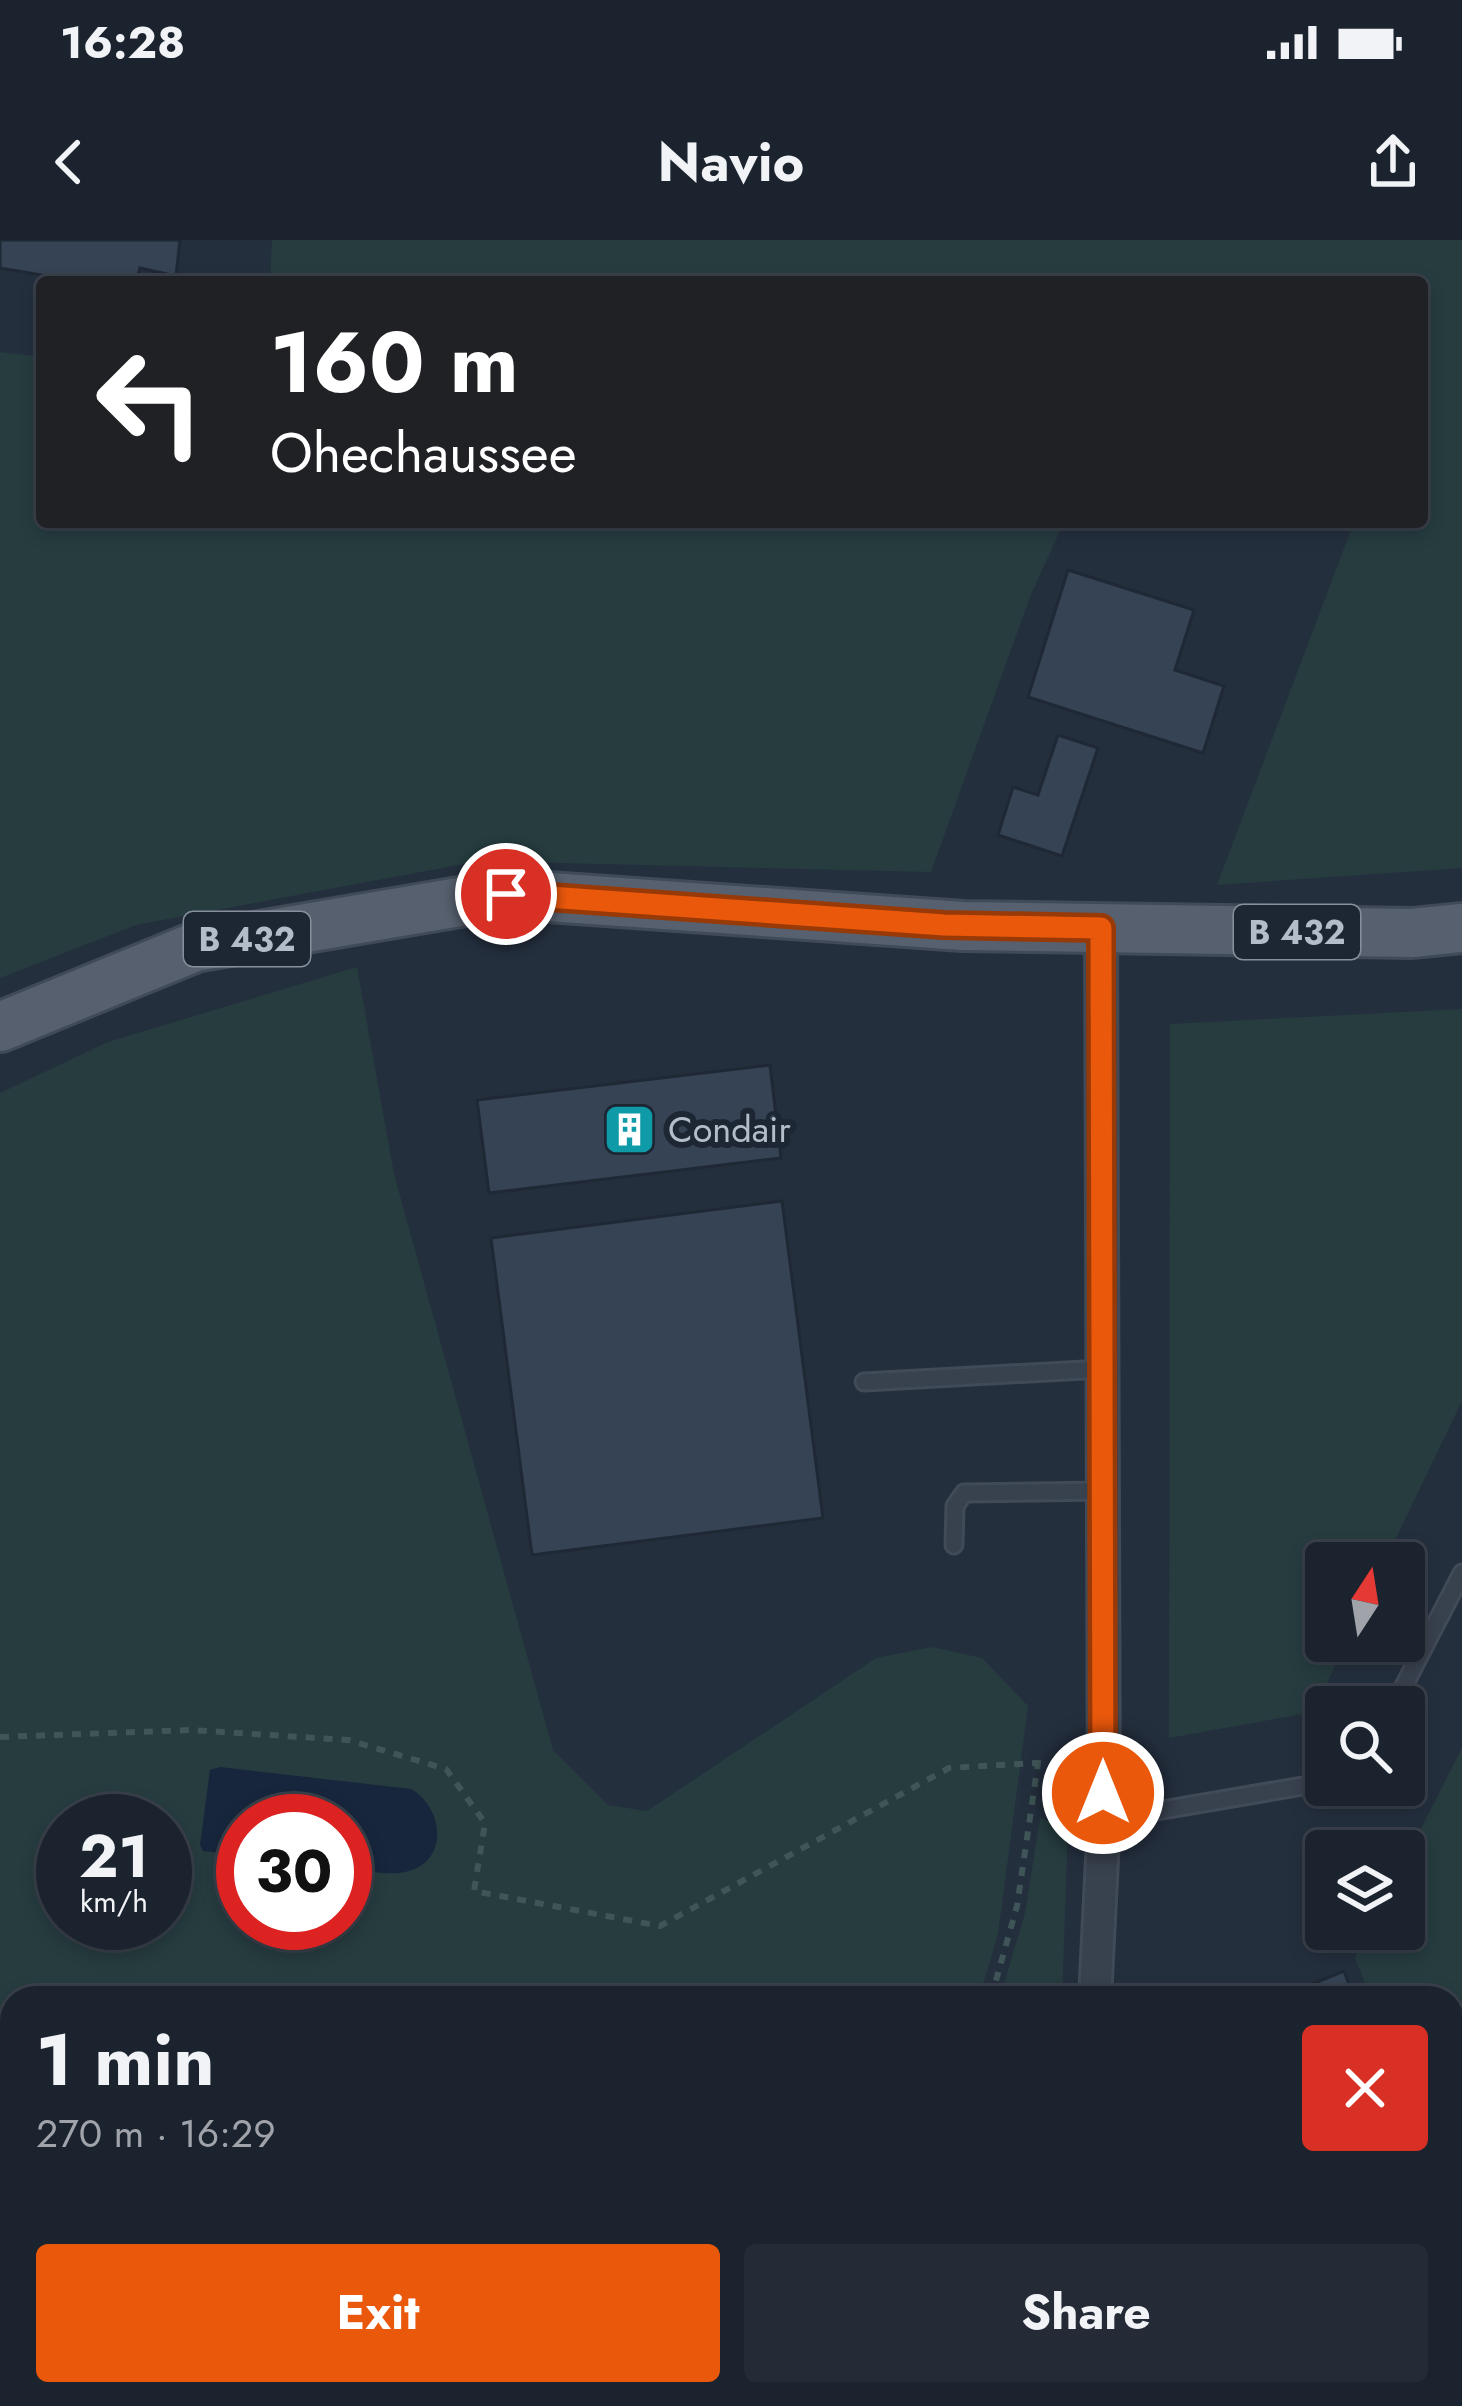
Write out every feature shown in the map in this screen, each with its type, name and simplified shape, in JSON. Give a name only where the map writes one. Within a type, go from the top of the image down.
[{"type":"main road","name":"B 432","points":[[0,1027],[195,947],[506,894],[944,925],[1412,933],[1462,928]]},
{"type":"street","points":[[1096,1986],[1104,1820],[1101,928]]},
{"type":"lane","points":[[864,1382],[1102,1369]]},
{"type":"lane","points":[[954,1545],[955,1506],[964,1493],[1103,1491]]},
{"type":"lane","points":[[1404,1686],[1462,1573]]},
{"type":"lane","points":[[1104,1820],[1305,1786]]},
{"type":"path","points":[[0,1737],[191,1730],[348,1740],[446,1769],[485,1823],[474,1891],[660,1926],[949,1768],[1039,1763],[1103,1767]]},
{"type":"path","points":[[995,1986],[1017,1906],[1039,1763]]},
{"type":"green space","points":[[272,240],[1462,240],[1462,868],[1217,885],[1352,528],[1428,528],[1428,276],[270,276]]},
{"type":"green space","points":[[0,352],[36,356],[36,528],[1061,528],[1030,597],[931,872],[480,861],[136,925],[0,978]]},
{"type":"green space","points":[[357,967],[394,1174],[553,1750],[608,1805],[647,1811],[876,1658],[932,1647],[982,1658],[1028,1706],[998,1934],[983,1986],[0,1986],[0,1093],[108,1042]]},
{"type":"green space","points":[[1462,1009],[1462,1401],[1394,1542],[1305,1542],[1305,1662],[1337,1662],[1325,1686],[1305,1686],[1305,1713],[1169,1738],[1170,1024]]},
{"type":"green space","points":[[1462,1748],[1462,1986],[1366,1986],[1355,1958],[1359,1950],[1425,1950],[1425,1830],[1420,1830]]},
{"type":"green space","points":[[1040,1818],[1068,1828],[1062,1986],[1004,1986],[1025,1913]]},
{"type":"water","points":[[220,1767],[411,1789],[430,1809],[435,1846],[420,1866],[398,1873],[372,1872],[372,1794],[216,1794],[216,1853],[203,1851],[210,1770]]},
{"type":"building","points":[[0,240],[180,240],[176,276],[140,268],[138,276],[47,276],[0,268]]},
{"type":"building","points":[[1068,570],[1194,610],[1175,670],[1224,686],[1203,753],[1028,697]]},
{"type":"building","points":[[1058,735],[1098,748],[1062,856],[998,835],[1013,787],[1038,795]]},
{"type":"building","name":"Condair","points":[[770,1065],[781,1158],[489,1193],[477,1100]]},
{"type":"building","points":[[782,1201],[823,1518],[532,1555],[491,1238]]},
{"type":"building","points":[[1344,1971],[1350,1986],[1307,1986]]},
{"type":"place","name":"Condair","points":[[629,1129]]},
{"type":"route","points":[[506,894],[944,925],[1101,928],[1103,1793]]}]
